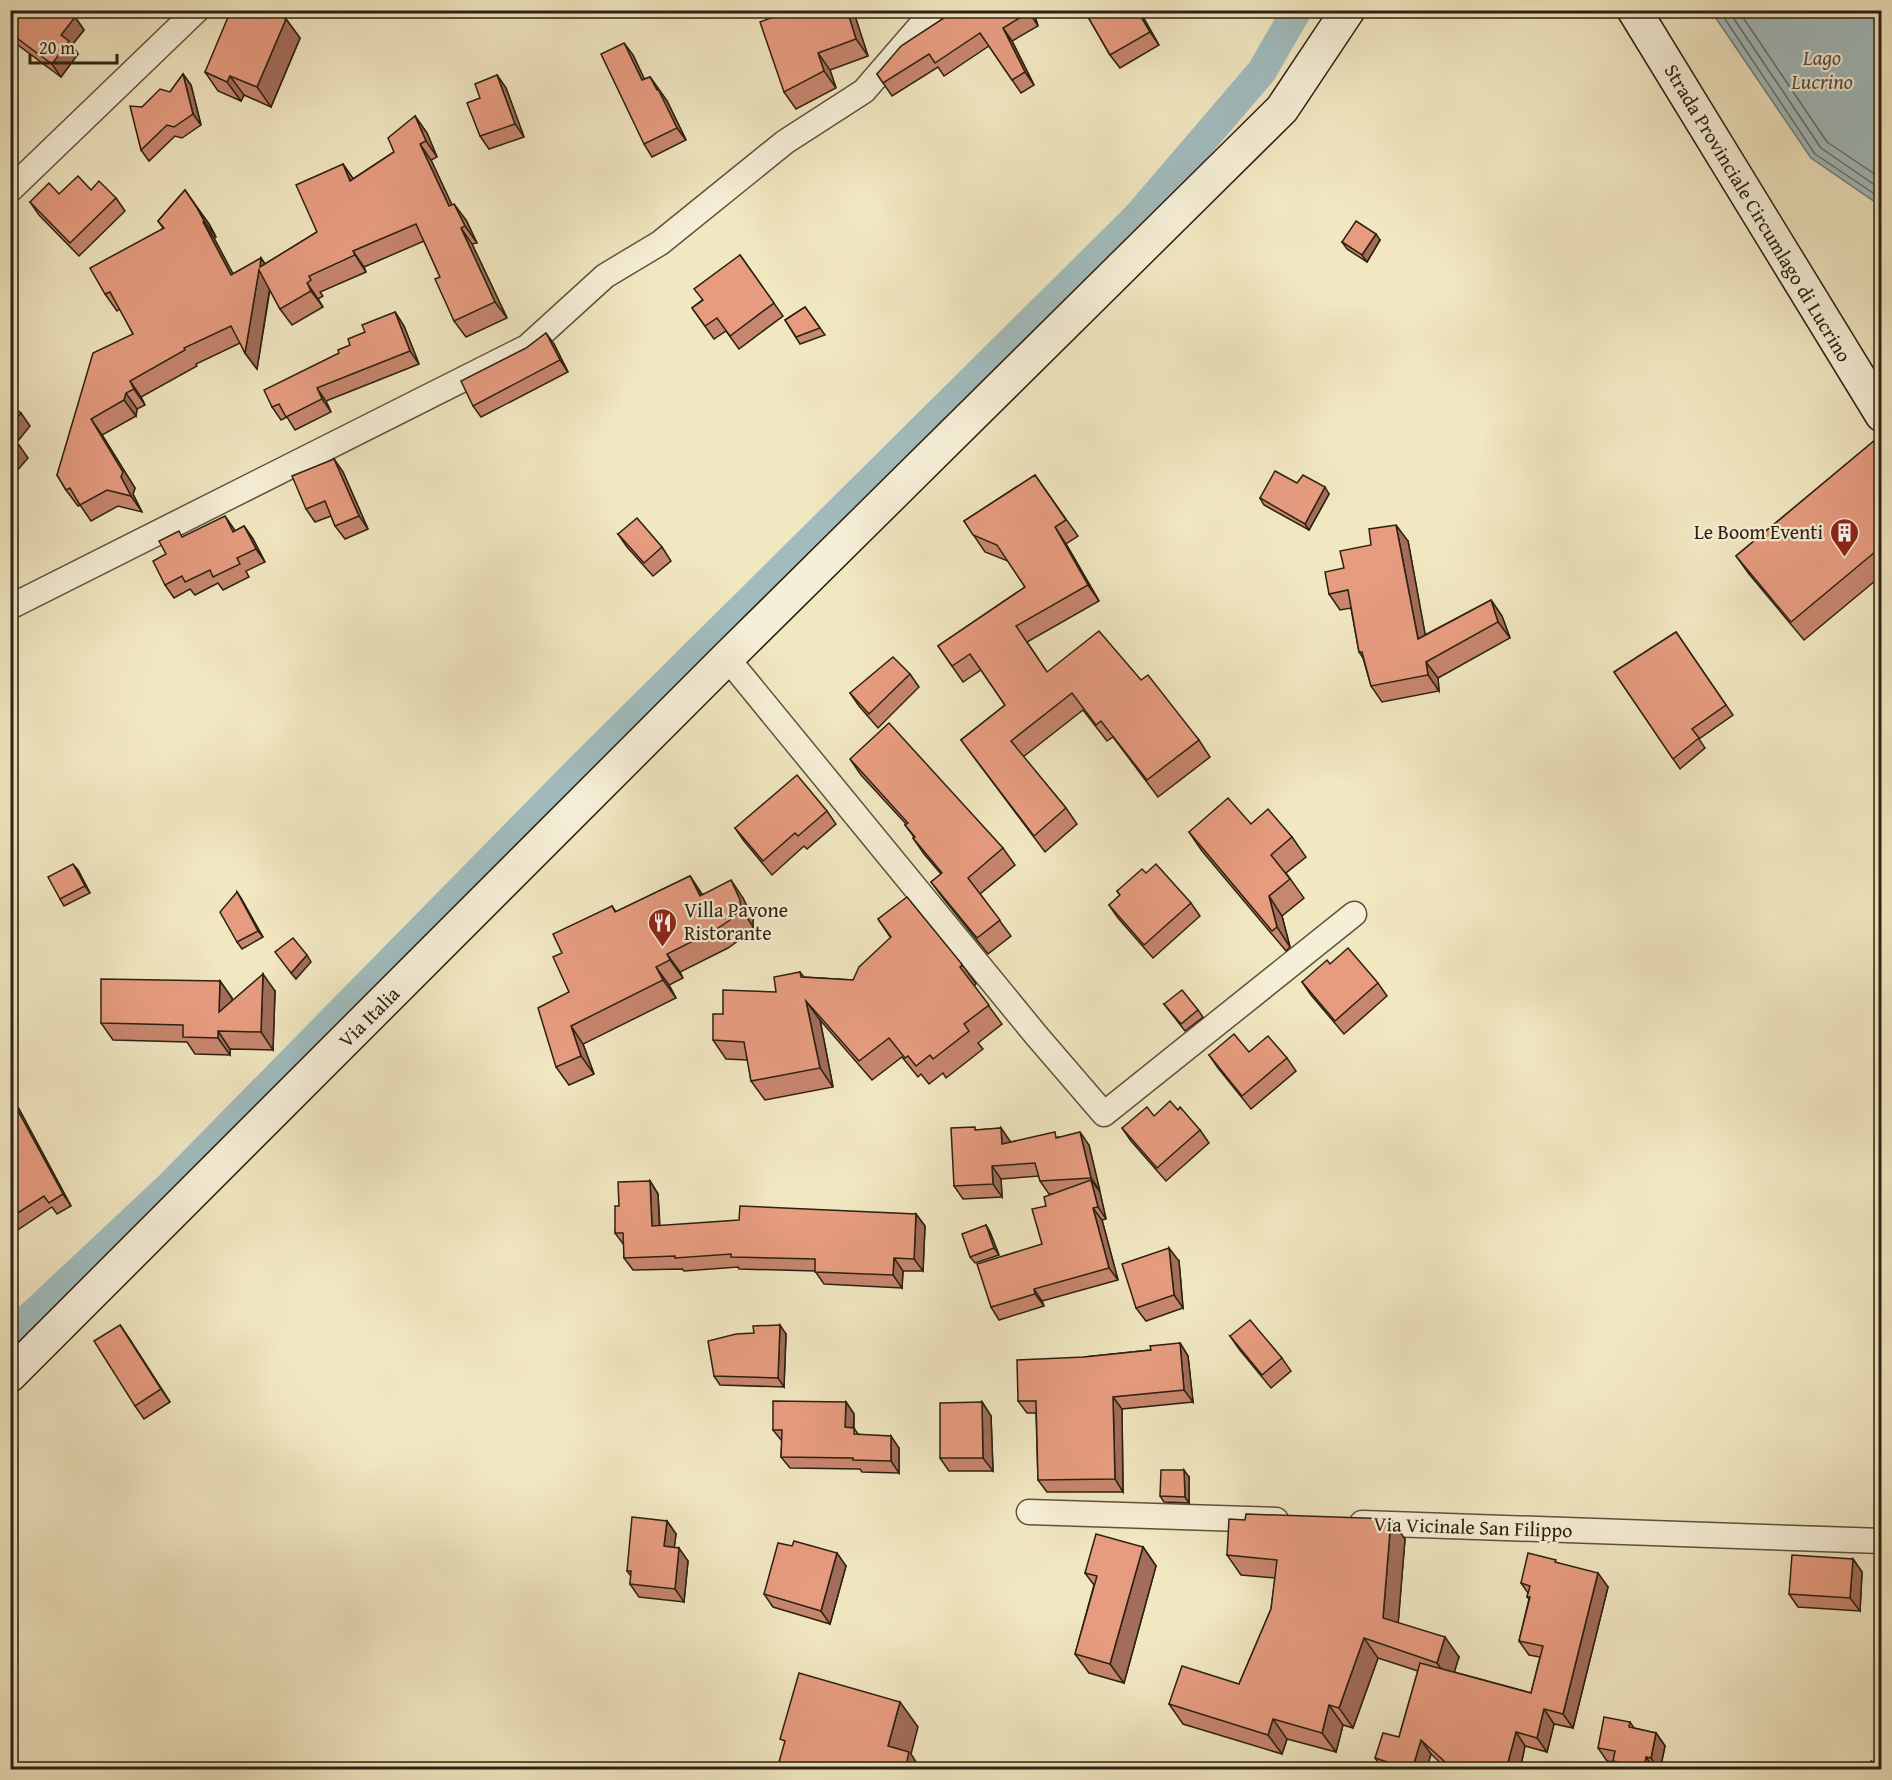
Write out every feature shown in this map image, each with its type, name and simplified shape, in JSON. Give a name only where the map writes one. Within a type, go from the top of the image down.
[{"type":"street","points":[[10,190],[196,10]]},
{"type":"street","points":[[10,607],[527,347],[605,276],[660,243],[785,142],[864,91],[921,25],[962,10]]},
{"type":"street","name":"Via Italia","points":[[10,1375],[727,658],[1282,110],[1348,10]]},
{"type":"street","name":"Strada Provinciale Circumlago di Lucrino","points":[[1634,10],[1881,415]]},
{"type":"street","points":[[727,658],[1036,1035],[1104,1114],[1354,914]]},
{"type":"street","points":[[1029,1512],[1301,1521]]},
{"type":"street","name":"Via Vicinale San Filippo","points":[[1337,1522],[1881,1541]]},
{"type":"water","name":"Lago Lucrino","points":[[1711,11],[1881,11],[1881,206],[1811,158]]},
{"type":"building","points":[[10,10],[66,10],[75,17],[61,35],[69,41],[52,64],[10,33]]},
{"type":"building","points":[[231,10],[266,10],[286,19],[257,87],[230,76],[227,82],[205,72]]},
{"type":"building","points":[[792,10],[847,10],[856,39],[818,53],[824,71],[784,92],[760,22]]},
{"type":"building","points":[[956,10],[1028,10],[1029,12],[1003,28],[1025,72],[1012,80],[980,33],[935,63],[929,54],[883,83],[877,74],[901,46]]},
{"type":"building","points":[[1084,10],[1137,10],[1150,32],[1110,55]]},
{"type":"building","points":[[624,43],[642,80],[650,77],[658,89],[677,128],[644,144],[601,54]]},
{"type":"building","points":[[183,74],[193,114],[174,127],[167,125],[141,150],[130,106],[142,107],[160,89],[170,92]]},
{"type":"building","points":[[497,75],[515,124],[480,136],[467,103],[480,98],[475,84]]},
{"type":"building","points":[[415,116],[426,141],[420,144],[449,206],[454,204],[465,226],[461,228],[495,302],[454,321],[435,279],[440,277],[416,224],[353,251],[355,255],[309,276],[311,280],[307,283],[311,291],[280,309],[259,270],[245,353],[231,326],[184,348],[185,350],[130,381],[134,389],[126,393],[124,400],[91,419],[123,472],[121,477],[131,496],[107,490],[80,505],[70,488],[66,490],[57,475],[93,353],[133,334],[110,292],[105,294],[90,268],[164,228],[158,221],[185,190],[197,208],[231,275],[261,258],[260,267],[317,232],[296,185],[343,164],[350,181],[394,152],[388,138]]},
{"type":"building","points":[[78,176],[91,190],[99,181],[116,198],[70,243],[30,202],[49,183],[59,194]]},
{"type":"building","points":[[1356,221],[1376,234],[1362,255],[1342,242]]},
{"type":"building","points":[[740,255],[774,303],[730,336],[717,318],[705,326],[692,308],[703,300],[694,289]]},
{"type":"building","points":[[805,307],[820,328],[796,337],[785,320]]},
{"type":"building","points":[[395,312],[410,351],[317,388],[322,399],[286,417],[279,404],[272,407],[264,390],[339,353],[338,350],[350,345],[348,339],[365,332],[362,325]]},
{"type":"building","points":[[546,333],[560,360],[473,406],[461,381],[526,348]]},
{"type":"building","points":[[10,404],[21,413],[10,425]]},
{"type":"building","points":[[1881,435],[1881,547],[1791,622],[1736,556]]},
{"type":"building","points":[[10,438],[19,445],[10,455]]},
{"type":"building","points":[[334,459],[359,516],[335,526],[325,501],[306,509],[292,476]]},
{"type":"building","points":[[1275,471],[1297,483],[1303,475],[1325,487],[1305,524],[1260,498]]},
{"type":"building","points":[[1035,475],[1066,520],[1055,527],[1088,585],[1016,626],[1047,672],[1099,631],[1141,680],[1148,675],[1199,740],[1147,780],[1101,721],[1096,725],[1072,693],[1011,741],[1066,808],[1034,836],[961,740],[1005,705],[970,654],[952,666],[938,646],[1025,587],[997,545],[973,535],[964,521]]},
{"type":"building","points":[[225,516],[233,532],[244,526],[256,549],[237,558],[240,564],[213,577],[210,570],[185,582],[182,576],[165,585],[153,561],[166,554],[159,541],[179,531],[182,537]]},
{"type":"building","points":[[637,518],[662,547],[644,563],[618,534]]},
{"type":"building","points":[[1396,525],[1418,639],[1491,600],[1498,622],[1426,662],[1428,675],[1371,686],[1362,652],[1359,652],[1348,590],[1329,594],[1325,572],[1344,568],[1340,551],[1371,545],[1369,529]]},
{"type":"building","points":[[1676,632],[1726,705],[1692,729],[1699,738],[1673,759],[1614,672]]},
{"type":"building","points":[[893,657],[910,674],[869,714],[850,693]]},
{"type":"building","points":[[889,723],[1003,848],[968,878],[1000,920],[977,938],[931,882],[942,873],[913,838],[915,837],[905,825],[908,823],[850,759]]},
{"type":"building","points":[[797,775],[827,811],[798,836],[795,833],[763,861],[735,828]]},
{"type":"building","points":[[1228,798],[1251,824],[1268,809],[1292,837],[1271,855],[1290,879],[1269,896],[1277,927],[1272,931],[1189,832]]},
{"type":"building","points":[[73,864],[85,886],[60,899],[48,877]]},
{"type":"building","points":[[1156,864],[1191,903],[1144,945],[1109,905],[1120,895],[1117,891],[1142,869],[1146,873]]},
{"type":"building","points":[[690,876],[700,896],[731,880],[741,908],[730,920],[715,930],[667,954],[670,960],[656,967],[663,980],[571,1026],[581,1056],[556,1067],[538,1008],[569,992],[553,957],[562,953],[553,934],[612,906],[615,912]]},
{"type":"building","points":[[237,892],[258,931],[237,942],[220,912]]},
{"type":"building","points":[[907,897],[961,963],[960,967],[989,1005],[964,1024],[969,1031],[933,1059],[930,1055],[916,1066],[908,1056],[905,1058],[889,1038],[859,1061],[806,1001],[820,1068],[751,1081],[744,1042],[713,1040],[713,1014],[723,1014],[723,990],[776,992],[774,977],[800,972],[801,977],[853,980],[859,967],[891,937],[878,919]]},
{"type":"building","points":[[293,938],[307,955],[291,973],[275,952]]},
{"type":"building","points":[[1348,948],[1378,983],[1335,1021],[1302,982],[1327,960],[1330,964]]},
{"type":"building","points":[[263,974],[261,1032],[218,1031],[218,1038],[183,1037],[183,1025],[101,1023],[101,979],[220,981],[219,1012]]},
{"type":"building","points":[[1182,990],[1198,1010],[1181,1024],[1164,1004]]},
{"type":"building","points":[[1234,1034],[1249,1052],[1268,1036],[1287,1058],[1242,1096],[1209,1055]]},
{"type":"building","points":[[10,1098],[63,1194],[49,1203],[44,1196],[10,1218],[10,1151],[13,1149],[10,1146]]},
{"type":"building","points":[[1170,1101],[1178,1110],[1180,1107],[1200,1130],[1157,1168],[1122,1128],[1147,1107],[1154,1116]]},
{"type":"building","points":[[975,1127],[975,1130],[1001,1128],[1002,1144],[1055,1132],[1056,1138],[1080,1132],[1091,1178],[1040,1181],[1035,1163],[992,1166],[993,1184],[954,1186],[951,1128]]},
{"type":"building","points":[[1091,1180],[1098,1207],[1093,1208],[1109,1268],[1034,1289],[1035,1294],[991,1307],[977,1264],[1042,1244],[1032,1209],[1046,1206],[1044,1197]]},
{"type":"building","points":[[650,1181],[652,1226],[739,1220],[740,1206],[916,1214],[914,1259],[894,1258],[893,1275],[815,1272],[815,1259],[731,1257],[731,1254],[675,1258],[675,1256],[624,1258],[623,1233],[615,1233],[615,1206],[619,1206],[618,1182]]},
{"type":"building","points":[[986,1225],[994,1248],[970,1257],[962,1234]]},
{"type":"building","points":[[1169,1248],[1174,1295],[1136,1308],[1122,1264]]},
{"type":"building","points":[[1250,1320],[1282,1358],[1262,1375],[1230,1336]]},
{"type":"building","points":[[120,1325],[161,1389],[135,1406],[94,1341]]},
{"type":"building","points":[[780,1325],[778,1378],[714,1376],[708,1341],[736,1334],[754,1333],[753,1326]]},
{"type":"building","points":[[1180,1343],[1184,1390],[1113,1397],[1115,1479],[1038,1480],[1036,1401],[1018,1401],[1017,1360],[1084,1357],[1151,1350],[1150,1346]]},
{"type":"building","points":[[773,1401],[846,1402],[845,1427],[854,1428],[854,1434],[891,1436],[891,1461],[781,1457],[782,1430],[773,1430]]},
{"type":"building","points":[[982,1402],[983,1458],[940,1458],[940,1403]]},
{"type":"building","points":[[1161,1470],[1184,1470],[1185,1497],[1160,1496]]},
{"type":"building","points":[[1246,1514],[1391,1519],[1383,1618],[1445,1637],[1437,1663],[1364,1638],[1339,1708],[1329,1705],[1322,1733],[1273,1719],[1268,1735],[1169,1704],[1182,1666],[1239,1684],[1271,1609],[1277,1560],[1227,1555],[1229,1519],[1245,1520]]},
{"type":"building","points":[[632,1517],[667,1521],[664,1546],[679,1548],[675,1589],[630,1584],[631,1571],[627,1571]]},
{"type":"building","points":[[1096,1534],[1143,1547],[1110,1664],[1075,1654],[1097,1576],[1085,1573]]},
{"type":"building","points":[[794,1541],[837,1553],[821,1611],[764,1594],[778,1543],[792,1546]]},
{"type":"building","points":[[1528,1553],[1598,1573],[1563,1714],[1544,1709],[1537,1738],[1516,1732],[1506,1770],[1454,1770],[1421,1740],[1412,1770],[1375,1758],[1383,1733],[1399,1737],[1420,1663],[1531,1693],[1543,1646],[1519,1641],[1530,1597],[1527,1597],[1530,1586],[1521,1583]]},
{"type":"building","points":[[1792,1555],[1853,1559],[1850,1598],[1789,1594]]},
{"type":"building","points":[[799,1673],[900,1702],[888,1746],[909,1752],[905,1770],[777,1769],[785,1741],[780,1739]]},
{"type":"building","points":[[1604,1717],[1630,1722],[1629,1727],[1656,1733],[1651,1758],[1646,1757],[1644,1770],[1616,1770],[1618,1762],[1613,1761],[1615,1751],[1598,1748]]},
{"type":"building","points":[[1871,1761],[1881,1765],[1881,1770],[1868,1770]]},
{"type":"waterway","points":[[10,1336],[169,1187],[580,769],[1137,217],[1262,71],[1297,10]]},
{"type":"place","name":"Le Boom Eventi","points":[[1844,558]]},
{"type":"place","name":"Villa Pavone Ristorante","points":[[663,948]]}]
